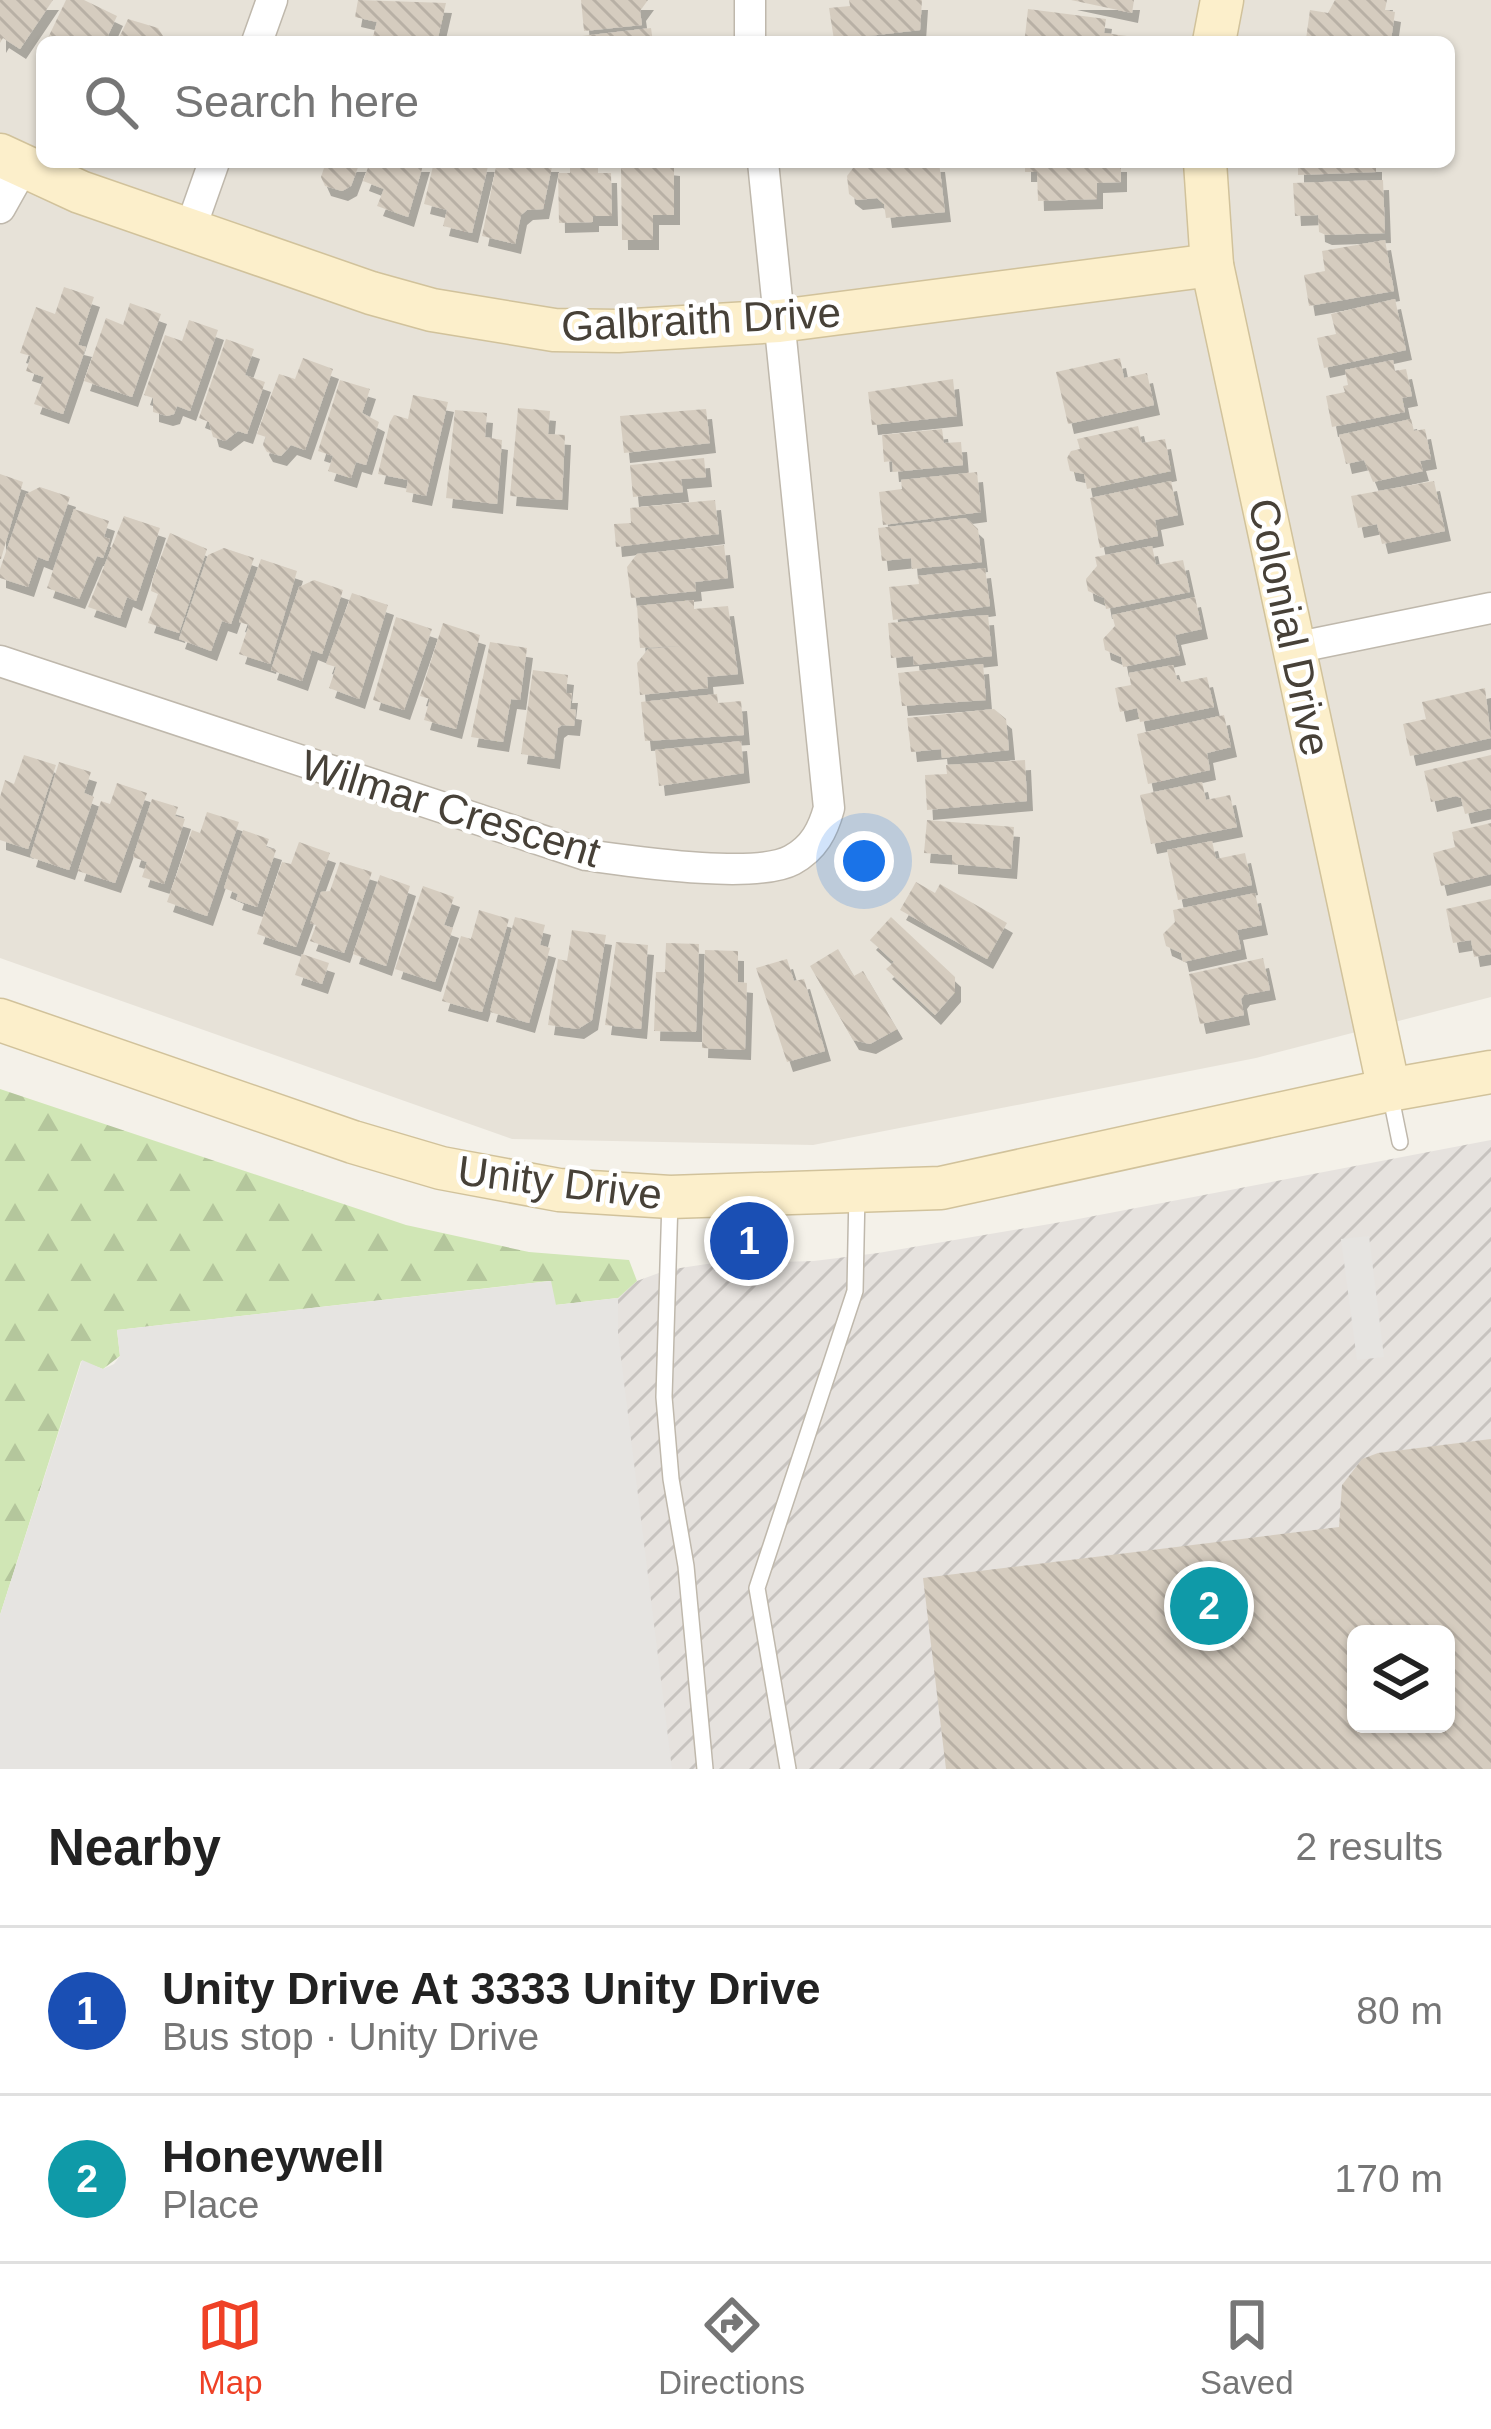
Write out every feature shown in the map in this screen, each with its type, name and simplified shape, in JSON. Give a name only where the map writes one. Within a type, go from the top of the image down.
[{"type":"street","points":[[259,36],[272,0]]},
{"type":"street","points":[[750,0],[750,36]]},
{"type":"street","points":[[1215,36],[1222,0]]},
{"type":"street","points":[[0,208],[12,161]]},
{"type":"street","name":"Galbraith Drive","points":[[12,161],[80,192],[371,292],[493,322],[554,330],[779,321],[1212,265]]},
{"type":"street","points":[[190,230],[212,168]]},
{"type":"street","name":"Wilmar Crescent","points":[[0,661],[586,855],[756,868],[795,859],[823,829],[829,808],[764,168]]},
{"type":"street","name":"Colonial Drive","points":[[1205,168],[1212,265],[1389,1090]]},
{"type":"street","points":[[1294,648],[1491,608]]},
{"type":"street","name":"Unity Drive","points":[[0,1020],[441,1168],[559,1190],[670,1197],[941,1188],[1491,1072]]},
{"type":"lane","points":[[1389,1090],[1400,1142]]},
{"type":"lane","points":[[788,1769],[757,1588],[856,1291],[856,1190]]},
{"type":"lane","points":[[670,1197],[664,1397],[705,1769]]},
{"type":"shaded area","points":[[0,0],[1491,0],[1491,997],[1256,1058],[813,1145],[512,1139],[0,958]]},
{"type":"shaded area","points":[[1491,1140],[1491,1769],[0,1769],[0,1615],[617,1298],[637,1281],[667,1270],[707,1264],[814,1261]]},
{"type":"shaded area","points":[[1369,1236],[1384,1357],[1357,1360],[1341,1239]]},
{"type":"shaded area","points":[[551,1281],[556,1305],[618,1298],[618,1334],[672,1769],[0,1769],[0,1615],[82,1360],[103,1369],[114,1364],[120,1356],[117,1330]]},
{"type":"green space","points":[[0,1089],[406,1225],[529,1252],[629,1260],[637,1281],[618,1298],[555,1305],[550,1281],[117,1330],[120,1356],[103,1369],[81,1361],[0,1615]]},
{"type":"building","points":[[0,0],[53,0],[20,49],[3,38],[0,43]]},
{"type":"building","points":[[66,0],[84,0],[117,16],[108,36],[49,36]]},
{"type":"building","points":[[358,0],[446,3],[438,36],[373,36],[377,22],[355,17]]},
{"type":"building","points":[[581,0],[648,0],[640,11],[642,25],[584,31]]},
{"type":"building","points":[[849,0],[922,0],[920,30],[833,36],[829,8],[850,6]]},
{"type":"building","points":[[1071,0],[1134,0],[1132,13]]},
{"type":"building","points":[[1335,0],[1387,0],[1385,10],[1395,12],[1392,36],[1306,36],[1310,10],[1328,13]]},
{"type":"building","points":[[1028,9],[1106,19],[1104,33],[1127,36],[1025,36]]},
{"type":"building","points":[[128,19],[158,28],[163,36],[120,36]]},
{"type":"building","points":[[651,28],[652,36],[582,36]]},
{"type":"building","points":[[324,168],[358,168],[351,186],[342,191],[325,186]]},
{"type":"building","points":[[368,168],[422,168],[408,217],[377,206],[384,189],[363,181]]},
{"type":"building","points":[[433,168],[488,168],[472,233],[443,226],[447,210],[424,204]]},
{"type":"building","points":[[496,168],[552,168],[543,209],[521,215],[515,244],[482,236]]},
{"type":"building","points":[[570,168],[598,168],[598,173],[611,173],[612,216],[559,223],[558,173],[570,173]]},
{"type":"building","points":[[621,168],[674,168],[674,215],[653,215],[653,240],[622,240]]},
{"type":"building","points":[[853,168],[940,168],[945,212],[886,218],[884,204],[877,198],[857,200],[849,194],[847,176]]},
{"type":"building","points":[[1025,168],[1121,168],[1121,182],[1097,183],[1097,199],[1038,201],[1037,172],[1025,172]]},
{"type":"building","points":[[1298,168],[1376,168],[1376,172],[1298,175]]},
{"type":"building","points":[[1383,180],[1385,233],[1326,235],[1319,232],[1318,215],[1295,216],[1293,183]]},
{"type":"building","points":[[1385,240],[1394,291],[1309,306],[1304,275],[1325,271],[1322,251]]},
{"type":"building","points":[[64,287],[94,297],[78,345],[86,347],[63,414],[34,404],[44,377],[26,371],[31,356],[20,353],[36,307],[55,314]]},
{"type":"building","points":[[1395,299],[1406,350],[1324,368],[1317,338],[1336,334],[1331,314]]},
{"type":"building","points":[[130,303],[161,314],[132,397],[84,381],[106,318],[123,325]]},
{"type":"building","points":[[189,320],[218,330],[190,411],[177,406],[167,416],[153,412],[153,398],[144,395],[165,335],[182,341]]},
{"type":"building","points":[[226,339],[254,349],[245,375],[265,382],[247,434],[238,431],[225,441],[213,437],[209,422],[199,418]]},
{"type":"building","points":[[303,358],[333,369],[305,450],[291,445],[281,456],[267,452],[266,437],[257,434],[279,374],[295,379]]},
{"type":"building","points":[[1120,358],[1124,378],[1147,373],[1154,405],[1068,424],[1056,372]]},
{"type":"building","points":[[1393,360],[1395,371],[1406,369],[1412,396],[1402,398],[1405,412],[1332,427],[1326,396],[1345,392],[1345,370]]},
{"type":"building","points":[[953,379],[957,416],[872,425],[868,392]]},
{"type":"building","points":[[340,380],[370,389],[362,413],[379,422],[366,465],[356,462],[351,478],[328,471],[333,456],[318,451]]},
{"type":"building","points":[[413,395],[448,402],[426,496],[406,492],[408,480],[378,474],[390,422],[394,415],[408,419]]},
{"type":"building","points":[[518,408],[550,411],[548,434],[565,435],[562,500],[510,496]]},
{"type":"building","points":[[706,409],[710,443],[624,453],[620,416]]},
{"type":"building","points":[[455,410],[487,413],[485,437],[502,440],[497,504],[446,498]]},
{"type":"building","points":[[1411,419],[1414,431],[1425,429],[1431,459],[1420,461],[1423,471],[1373,482],[1364,460],[1346,464],[1339,435]]},
{"type":"building","points":[[1138,426],[1142,443],[1165,439],[1171,471],[1087,489],[1084,474],[1070,471],[1067,458],[1080,449],[1077,439]]},
{"type":"building","points":[[942,429],[944,443],[961,442],[963,465],[893,472],[892,461],[884,462],[882,435]]},
{"type":"building","points":[[704,458],[706,477],[681,479],[683,492],[633,497],[630,465]]},
{"type":"building","points":[[977,472],[981,512],[883,525],[879,492],[902,489],[901,480]]},
{"type":"building","points":[[0,474],[23,482],[1,559],[0,559]]},
{"type":"building","points":[[1171,481],[1178,515],[1155,520],[1158,536],[1100,548],[1090,498]]},
{"type":"building","points":[[1434,481],[1445,531],[1382,544],[1377,524],[1358,528],[1351,496]]},
{"type":"building","points":[[40,487],[70,497],[48,561],[38,557],[28,587],[0,578],[0,569],[26,494]]},
{"type":"building","points":[[715,500],[719,534],[616,547],[614,524],[631,523],[630,508]]},
{"type":"building","points":[[74,509],[109,521],[104,537],[110,539],[103,558],[97,556],[79,599],[47,588]]},
{"type":"building","points":[[124,516],[160,528],[136,601],[127,597],[120,618],[88,607]]},
{"type":"building","points":[[966,518],[978,529],[982,562],[912,569],[911,558],[882,561],[878,528]]},
{"type":"building","points":[[170,533],[207,549],[179,633],[148,623],[158,594],[151,591],[153,578]]},
{"type":"building","points":[[724,545],[728,578],[695,582],[696,591],[631,598],[627,567],[637,554]]},
{"type":"building","points":[[1152,546],[1156,565],[1183,560],[1190,592],[1106,609],[1104,598],[1088,591],[1086,579],[1097,566],[1095,557]]},
{"type":"building","points":[[224,548],[254,558],[231,624],[222,621],[211,651],[179,639],[208,555]]},
{"type":"building","points":[[261,559],[297,571],[270,664],[239,654],[249,625],[239,622]]},
{"type":"building","points":[[985,568],[990,606],[893,620],[889,587],[919,584],[918,576]]},
{"type":"building","points":[[314,580],[343,590],[322,654],[312,650],[302,681],[271,670],[299,587]]},
{"type":"building","points":[[352,593],[388,605],[359,699],[329,688],[336,667],[326,664]]},
{"type":"building","points":[[1195,597],[1202,629],[1175,635],[1180,655],[1123,667],[1121,657],[1105,650],[1103,639],[1115,626],[1112,615]]},
{"type":"building","points":[[694,600],[694,609],[728,606],[738,674],[707,677],[708,688],[640,695],[637,663],[648,649],[680,646],[640,648],[637,606]]},
{"type":"building","points":[[988,615],[992,656],[914,665],[913,656],[891,658],[888,623]]},
{"type":"building","points":[[396,617],[432,629],[404,710],[373,700]]},
{"type":"building","points":[[443,623],[480,635],[456,729],[424,720],[430,699],[420,696]]},
{"type":"building","points":[[490,642],[527,648],[520,700],[511,699],[503,742],[471,737]]},
{"type":"building","points":[[983,664],[986,700],[902,706],[898,673]]},
{"type":"building","points":[[1173,665],[1182,682],[1207,677],[1214,707],[1140,722],[1137,708],[1120,712],[1115,688],[1131,685],[1129,673]]},
{"type":"building","points":[[533,670],[568,675],[566,693],[572,693],[574,726],[558,728],[554,759],[521,754]]},
{"type":"building","points":[[1485,688],[1491,738],[1410,756],[1403,724],[1426,719],[1422,702]]},
{"type":"building","points":[[717,694],[718,703],[741,701],[744,735],[645,741],[641,702]]},
{"type":"building","points":[[994,709],[1006,719],[1009,750],[942,758],[941,749],[911,752],[907,718]]},
{"type":"building","points":[[1224,715],[1231,747],[1207,753],[1210,770],[1148,784],[1137,734]]},
{"type":"building","points":[[741,741],[744,773],[659,786],[655,750]]},
{"type":"building","points":[[24,755],[56,765],[28,849],[0,840],[0,797],[5,780],[14,784]]},
{"type":"building","points":[[1491,755],[1491,808],[1465,814],[1456,796],[1431,802],[1424,771]]},
{"type":"building","points":[[1025,760],[1027,801],[927,810],[925,775],[947,774],[946,765]]},
{"type":"building","points":[[59,762],[91,772],[84,793],[94,797],[69,870],[30,857]]},
{"type":"building","points":[[1202,782],[1206,800],[1230,795],[1237,827],[1151,844],[1140,795]]},
{"type":"building","points":[[117,783],[147,793],[115,883],[78,871],[101,801],[110,804]]},
{"type":"building","points":[[152,799],[178,807],[175,816],[185,819],[164,884],[142,877],[147,862],[133,857]]},
{"type":"building","points":[[207,812],[239,822],[207,916],[167,902],[192,830],[200,833]]},
{"type":"building","points":[[927,820],[1014,827],[1011,869],[952,864],[952,855],[924,853]]},
{"type":"building","points":[[1491,823],[1491,874],[1441,886],[1433,853],[1455,847],[1452,832]]},
{"type":"building","points":[[243,830],[269,839],[266,847],[276,850],[257,907],[236,900],[238,894],[224,888]]},
{"type":"building","points":[[1212,841],[1216,859],[1245,853],[1252,885],[1178,900],[1167,850]]},
{"type":"building","points":[[299,842],[330,853],[296,947],[257,934],[282,862],[291,864]]},
{"type":"building","points":[[340,862],[372,872],[344,953],[310,941],[316,925],[310,923],[321,892],[330,891]]},
{"type":"building","points":[[380,875],[410,886],[386,966],[353,954]]},
{"type":"building","points":[[916,882],[935,893],[940,884],[1007,923],[987,959],[900,910]]},
{"type":"building","points":[[423,886],[454,897],[444,925],[453,928],[435,982],[395,969]]},
{"type":"building","points":[[1255,893],[1262,925],[1237,930],[1241,949],[1183,962],[1181,953],[1166,946],[1163,934],[1175,922],[1173,910]]},
{"type":"building","points":[[1491,899],[1491,954],[1474,957],[1471,940],[1453,943],[1446,909]]},
{"type":"building","points":[[479,910],[509,919],[482,1012],[442,1001],[461,936],[471,939]]},
{"type":"building","points":[[515,917],[545,925],[540,945],[550,948],[529,1023],[490,1012]]},
{"type":"building","points":[[891,917],[955,977],[955,992],[935,1015],[886,969],[894,962],[870,940]]},
{"type":"building","points":[[572,930],[606,935],[592,1020],[578,1029],[548,1025],[558,959],[567,961]]},
{"type":"building","points":[[616,942],[648,945],[641,1029],[605,1025]]},
{"type":"building","points":[[666,943],[699,944],[696,1032],[654,1031],[656,972],[665,972]]},
{"type":"building","points":[[838,949],[854,976],[863,971],[897,1029],[870,1044],[853,1040],[810,966]]},
{"type":"building","points":[[705,950],[738,951],[738,982],[747,983],[745,1050],[702,1048]]},
{"type":"building","points":[[302,954],[329,963],[322,984],[295,975]]},
{"type":"building","points":[[1263,958],[1270,990],[1244,995],[1244,1015],[1200,1024],[1189,974]]},
{"type":"building","points":[[787,959],[794,981],[804,979],[825,1051],[787,1062],[756,968]]},
{"type":"building","points":[[1491,1439],[1491,1769],[946,1769],[923,1578],[1339,1527],[1342,1485],[1362,1459]]},
{"type":"place","name":"Unity Drive At 3333 Unity Drive","points":[[749,1241]]},
{"type":"place","name":"Honeywell","points":[[1209,1606]]}]
